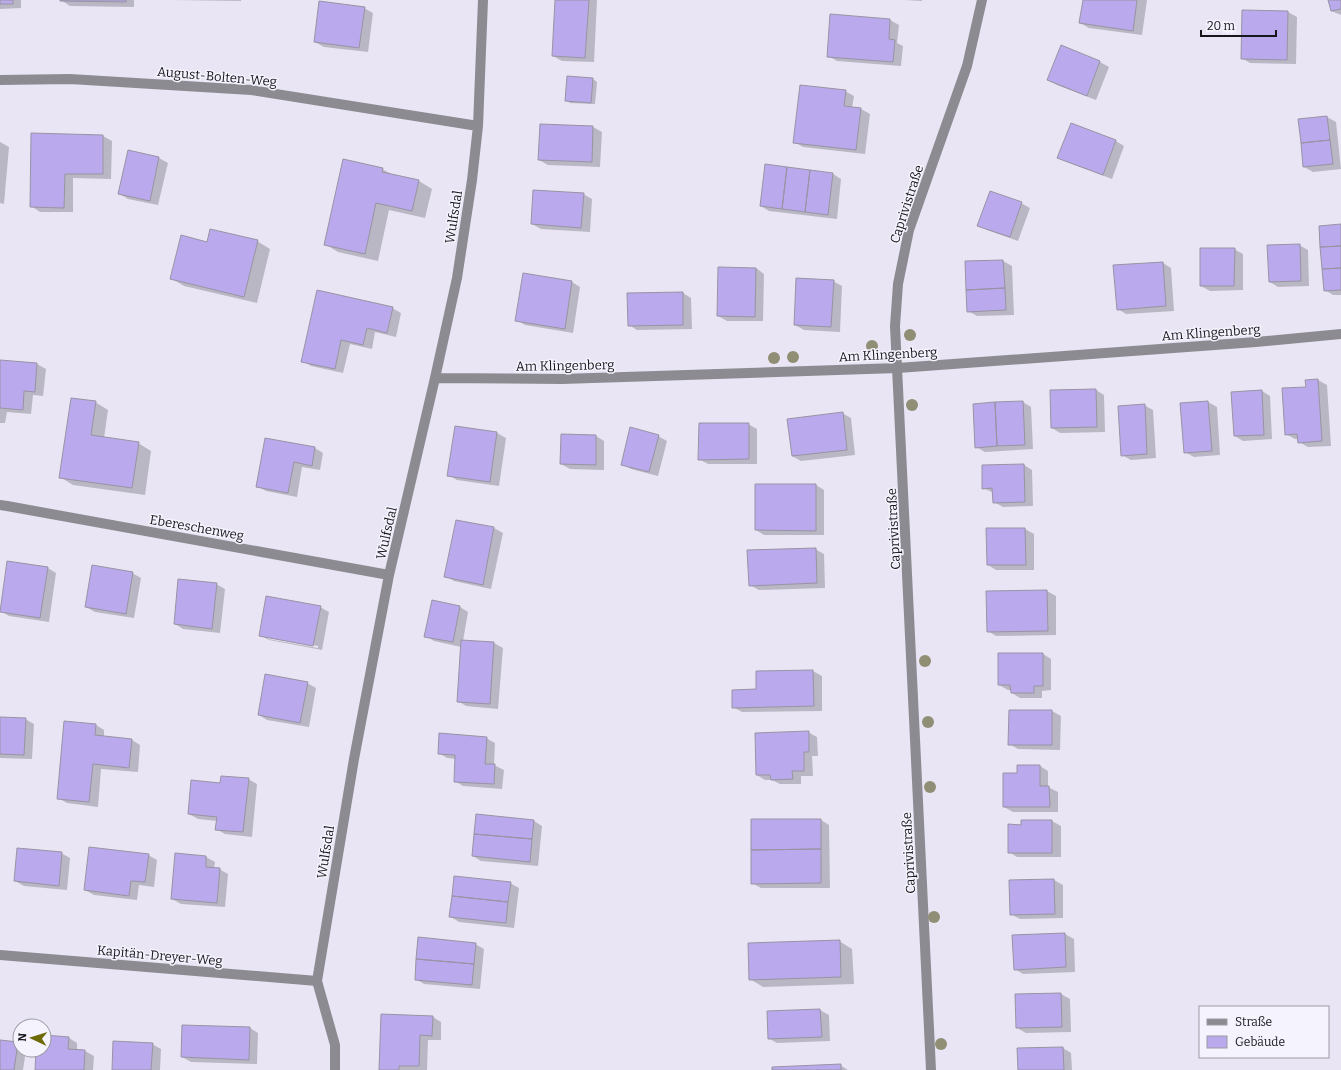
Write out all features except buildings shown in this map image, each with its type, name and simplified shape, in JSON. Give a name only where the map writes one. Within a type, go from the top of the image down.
[{"type":"street","name":"Wulfsdal","points":[[335,1070],[335,1045],[317,981],[354,758],[389,575],[457,278],[472,180],[478,126],[483,0]]},
{"type":"street","name":"Caprivistraße","points":[[931,1070],[895,326],[898,284],[908,230],[967,66],[982,0]]},
{"type":"street","name":"August-Bolten-Weg","points":[[0,80],[70,80],[252,90],[478,126]]},
{"type":"street","name":"Am Klingenberg","points":[[435,378],[562,379],[898,368],[1256,342],[1341,334]]},
{"type":"street","name":"Ebereschenweg","points":[[0,505],[389,575]]},
{"type":"street","name":"Kapitän-Dreyer-Weg","points":[[0,955],[317,981]]}]
